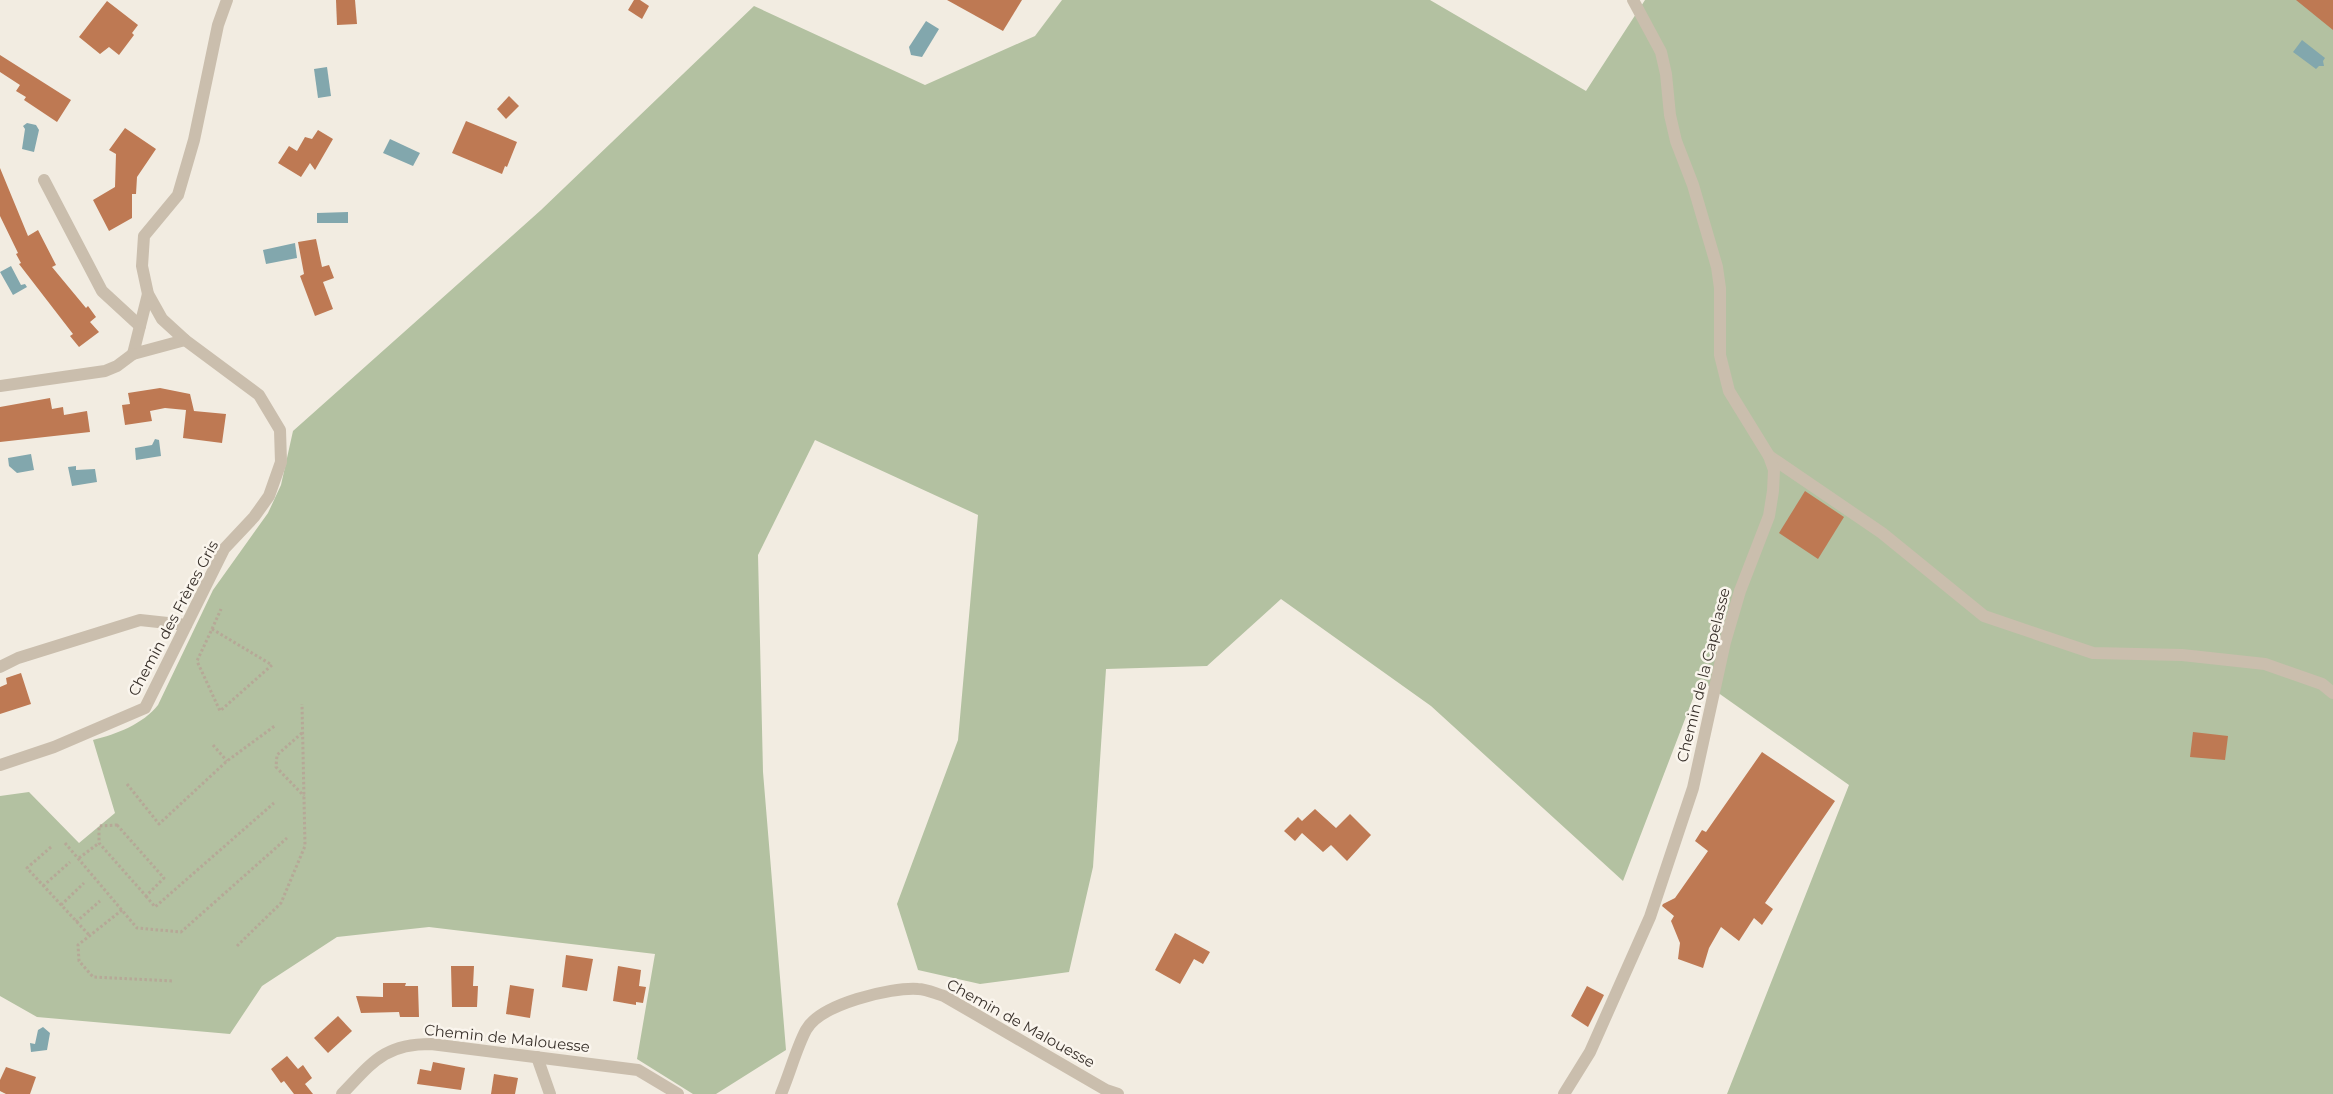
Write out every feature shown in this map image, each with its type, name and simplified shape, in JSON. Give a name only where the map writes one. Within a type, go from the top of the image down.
[{"type":"street","name":"Chemin des Frères Gris","points":[[0,765],[54,747],[145,708],[224,550],[254,517],[269,496],[281,462],[280,430],[259,395],[185,340],[162,319],[148,294],[142,266],[144,236],[178,194],[194,140],[218,25],[227,0]]},
{"type":"street","name":"Chemin de la Capelasse","points":[[1564,1094],[1590,1052],[1646,926],[1693,788],[1725,642],[1740,591],[1769,516],[1774,470],[1769,456],[1729,391],[1720,355],[1720,288],[1717,267],[1694,185],[1676,141],[1670,115],[1666,74],[1661,52],[1633,0]]},
{"type":"street","points":[[44,180],[102,291],[140,326]]},
{"type":"street","points":[[133,354],[148,294]]},
{"type":"street","points":[[0,386],[105,371],[118,366],[133,354],[185,340]]},
{"type":"street","points":[[1769,456],[1882,532],[1984,616],[2092,654],[2182,655],[2265,664],[2322,684],[2333,693]]},
{"type":"street","points":[[0,667],[18,658],[140,620],[186,625]]},
{"type":"street","name":"Chemin de Malouesse","points":[[781,1094],[807,1028],[826,1011],[854,1000],[898,990],[919,989],[944,996],[1106,1090],[1118,1094]]},
{"type":"street","name":"Chemin de Malouesse","points":[[342,1094],[371,1064],[387,1052],[410,1044],[431,1044],[638,1070],[678,1094]]},
{"type":"street","points":[[537,1057],[550,1094]]},
{"type":"path","points":[[212,629],[272,665],[220,711],[197,661],[212,629],[222,609]]},
{"type":"path","points":[[237,946],[281,903],[305,846],[302,704]]},
{"type":"path","points":[[127,784],[158,824],[227,761],[276,725]]},
{"type":"path","points":[[303,733],[277,754],[276,767],[304,796]]},
{"type":"path","points":[[213,745],[227,761]]},
{"type":"path","points":[[146,896],[164,878],[117,825],[99,826],[98,843],[155,907],[274,803]]},
{"type":"path","points":[[65,843],[137,928],[181,932],[287,838]]},
{"type":"path","points":[[79,858],[98,843]]},
{"type":"path","points":[[51,847],[27,868],[90,936]]},
{"type":"path","points":[[43,886],[70,862]]},
{"type":"path","points":[[61,905],[84,883]]},
{"type":"path","points":[[76,922],[100,902]]},
{"type":"path","points":[[122,910],[78,945],[79,961],[93,976],[172,981]]},
{"type":"green space","points":[[1062,0],[1430,0],[1586,91],[1645,0],[2333,0],[2333,1094],[1727,1094],[1849,785],[1700,680],[1623,881],[1431,706],[1281,599],[1207,666],[1106,669],[1093,867],[1069,972],[980,984],[918,970],[897,904],[958,740],[978,515],[815,440],[758,555],[763,772],[786,1050],[716,1094],[693,1094],[637,1059],[655,954],[429,927],[337,937],[262,986],[230,1034],[37,1017],[0,996],[0,796],[29,792],[79,843],[115,813],[93,740],[111,735],[137,723],[158,705],[213,590],[268,513],[281,485],[293,431],[541,210],[754,6],[925,85],[1035,36]]},
{"type":"water","points":[[926,21],[939,29],[922,57],[911,55],[909,47]]},
{"type":"water","points":[[2302,40],[2325,58],[2323,61],[2324,66],[2319,66],[2316,69],[2293,52]]},
{"type":"water","points":[[327,67],[331,96],[318,98],[314,69]]},
{"type":"water","points":[[27,123],[36,125],[39,130],[34,152],[22,149],[25,129],[23,126]]},
{"type":"water","points":[[390,139],[420,153],[413,166],[383,153]]},
{"type":"water","points":[[348,212],[348,223],[317,223],[317,213]]},
{"type":"water","points":[[295,243],[297,258],[266,264],[263,250]]},
{"type":"water","points":[[11,266],[21,285],[25,284],[27,287],[13,295],[0,272]]},
{"type":"water","points":[[155,439],[159,440],[161,456],[136,460],[135,448],[152,445]]},
{"type":"water","points":[[31,454],[34,470],[17,473],[9,466],[8,458]]},
{"type":"water","points":[[76,466],[76,470],[95,469],[97,482],[72,486],[68,467]]},
{"type":"water","points":[[43,1027],[50,1033],[47,1050],[31,1052],[30,1043],[35,1044],[38,1030]]},
{"type":"building","points":[[336,0],[355,0],[357,24],[337,25]]},
{"type":"building","points":[[634,0],[640,0],[649,6],[642,19],[628,10]]},
{"type":"building","points":[[947,0],[1022,0],[1003,31]]},
{"type":"building","points":[[2296,0],[2333,0],[2333,30]]},
{"type":"building","points":[[107,1],[138,25],[132,33],[134,35],[119,55],[109,47],[100,54],[79,37]]},
{"type":"building","points":[[0,55],[71,100],[57,122],[24,100],[26,97],[16,91],[20,85],[0,72]]},
{"type":"building","points":[[509,96],[519,106],[506,119],[497,109]]},
{"type":"building","points":[[466,121],[517,142],[507,167],[505,166],[502,174],[452,153]]},
{"type":"building","points":[[125,128],[156,149],[137,177],[136,194],[132,194],[132,218],[109,231],[93,200],[115,187],[116,154],[109,150]]},
{"type":"building","points":[[318,130],[333,139],[315,170],[310,163],[301,177],[278,163],[289,146],[297,151],[305,137],[312,139]]},
{"type":"building","points":[[0,168],[28,236],[38,230],[56,265],[52,267],[86,308],[88,306],[96,317],[90,322],[99,332],[79,347],[70,336],[73,334],[19,264],[21,263],[16,254],[18,253],[0,216]]},
{"type":"building","points":[[316,239],[322,267],[329,265],[334,278],[323,282],[333,309],[315,316],[300,276],[304,274],[298,242]]},
{"type":"building","points":[[160,388],[190,394],[194,411],[226,414],[222,443],[183,438],[186,410],[165,408],[150,411],[152,421],[125,425],[122,405],[130,404],[128,393]]},
{"type":"building","points":[[50,398],[52,409],[63,407],[64,415],[87,411],[90,432],[0,442],[0,407]]},
{"type":"building","points":[[1805,491],[1844,517],[1818,559],[1779,533]]},
{"type":"building","points":[[21,673],[31,704],[0,714],[0,687],[7,684],[6,678]]},
{"type":"building","points":[[2193,732],[2228,736],[2225,760],[2190,757]]},
{"type":"building","points":[[1762,752],[1835,801],[1765,903],[1773,909],[1762,925],[1754,918],[1739,941],[1721,927],[1709,948],[1703,968],[1678,959],[1680,943],[1671,921],[1674,916],[1662,906],[1675,898],[1708,851],[1695,841],[1702,830],[1706,832]]},
{"type":"building","points":[[1315,809],[1336,828],[1350,814],[1371,835],[1347,861],[1331,845],[1323,852],[1302,833],[1295,841],[1284,831],[1298,817],[1302,821]]},
{"type":"building","points":[[1175,933],[1210,952],[1203,964],[1194,959],[1180,984],[1155,970]]},
{"type":"building","points":[[566,955],[593,959],[587,991],[562,987]]},
{"type":"building","points":[[451,966],[474,966],[473,986],[478,986],[477,1007],[452,1007]]},
{"type":"building","points":[[618,966],[641,970],[639,986],[646,987],[643,1003],[636,1002],[636,1005],[613,1001]]},
{"type":"building","points":[[383,983],[406,983],[405,986],[418,986],[419,1017],[400,1017],[399,1012],[361,1013],[356,996],[383,997]]},
{"type":"building","points":[[510,985],[534,989],[530,1018],[506,1014]]},
{"type":"building","points":[[1587,986],[1604,995],[1588,1027],[1571,1016]]},
{"type":"building","points":[[338,1016],[352,1031],[328,1053],[314,1038]]},
{"type":"building","points":[[287,1056],[298,1069],[303,1065],[312,1078],[305,1084],[313,1094],[294,1094],[284,1081],[281,1083],[271,1069]]},
{"type":"building","points":[[433,1062],[465,1068],[461,1090],[417,1084],[420,1069],[431,1071]]},
{"type":"building","points":[[6,1067],[36,1077],[30,1094],[6,1094],[0,1091],[0,1080]]},
{"type":"building","points":[[494,1074],[518,1078],[515,1094],[491,1094]]}]
